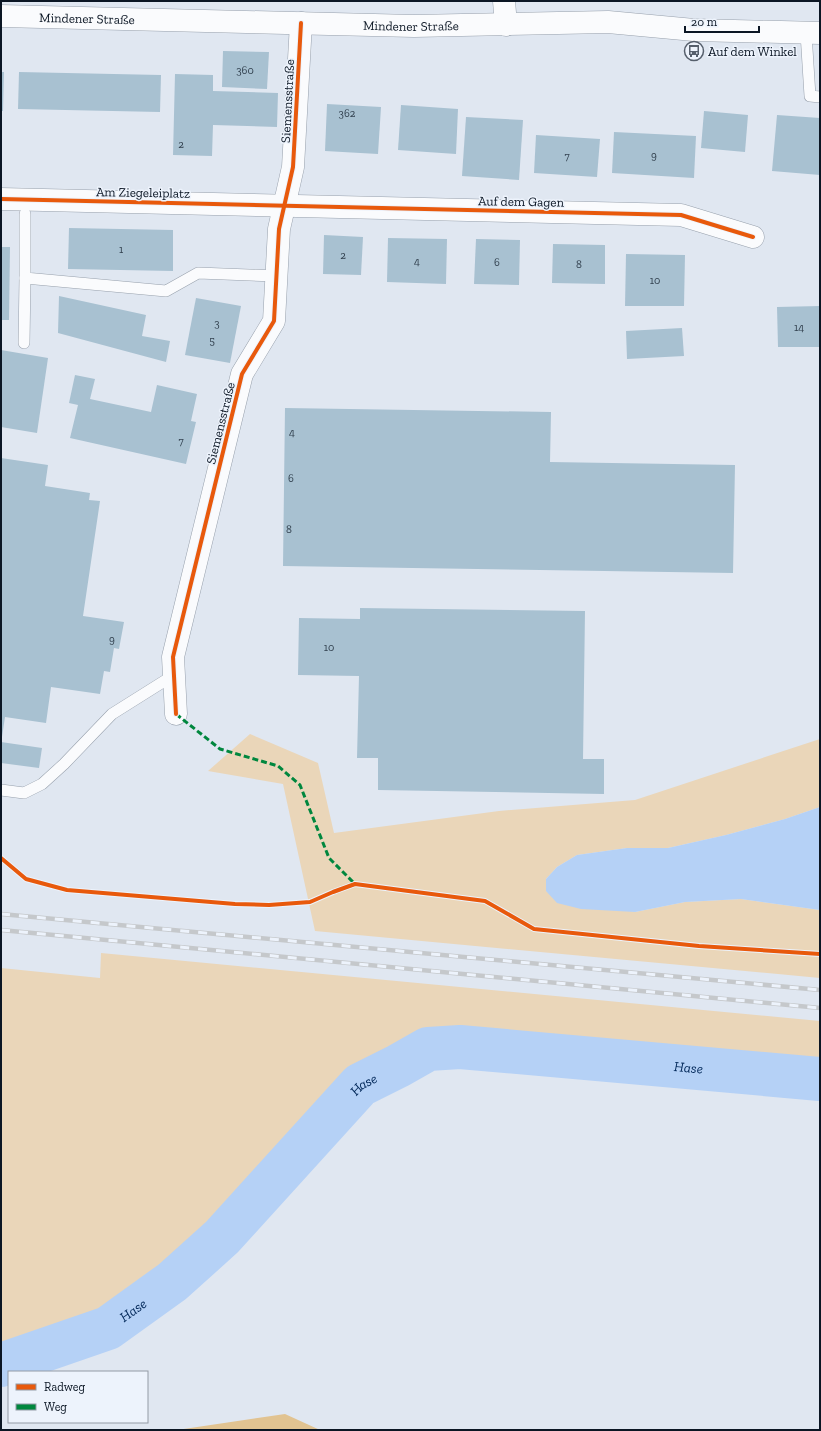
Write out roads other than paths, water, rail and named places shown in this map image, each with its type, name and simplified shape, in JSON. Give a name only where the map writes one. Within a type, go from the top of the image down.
[{"type":"street","points":[[504,1],[506,25]]},
{"type":"street","name":"Mindener Straße","points":[[1,16],[414,26],[608,22],[694,30],[813,33]]},
{"type":"street","name":"Siemensstraße","points":[[176,714],[173,657],[242,374],[274,321],[279,229],[293,167],[301,23]]},
{"type":"street","name":"Am Ziegeleiplatz","points":[[1,199],[285,205]]},
{"type":"street","name":"Auf dem Gagen","points":[[285,205],[681,215],[753,237]]},
{"type":"lane","points":[[813,33],[810,96],[820,97]]},
{"type":"lane","points":[[24,342],[25,214]]},
{"type":"lane","points":[[25,278],[166,291],[198,273],[277,276]]},
{"type":"lane","points":[[1,790],[24,793],[42,784],[64,764],[112,714],[174,675]]},
{"type":"water","points":[[820,807],[820,910],[741,899],[685,902],[635,912],[581,909],[557,903],[546,891],[546,879],[557,867],[577,855],[627,848],[668,848],[726,835],[785,819]]},
{"type":"waterway","name":"Hase","points":[[1,1365],[108,1328],[172,1282],[222,1237],[360,1085],[428,1049],[460,1047],[820,1079]]},
{"type":"railway","points":[[1,914],[820,990]]},
{"type":"railway","points":[[1,930],[820,1008]]},
{"type":"place","name":"Auf dem Winkel","points":[[694,51]]}]
